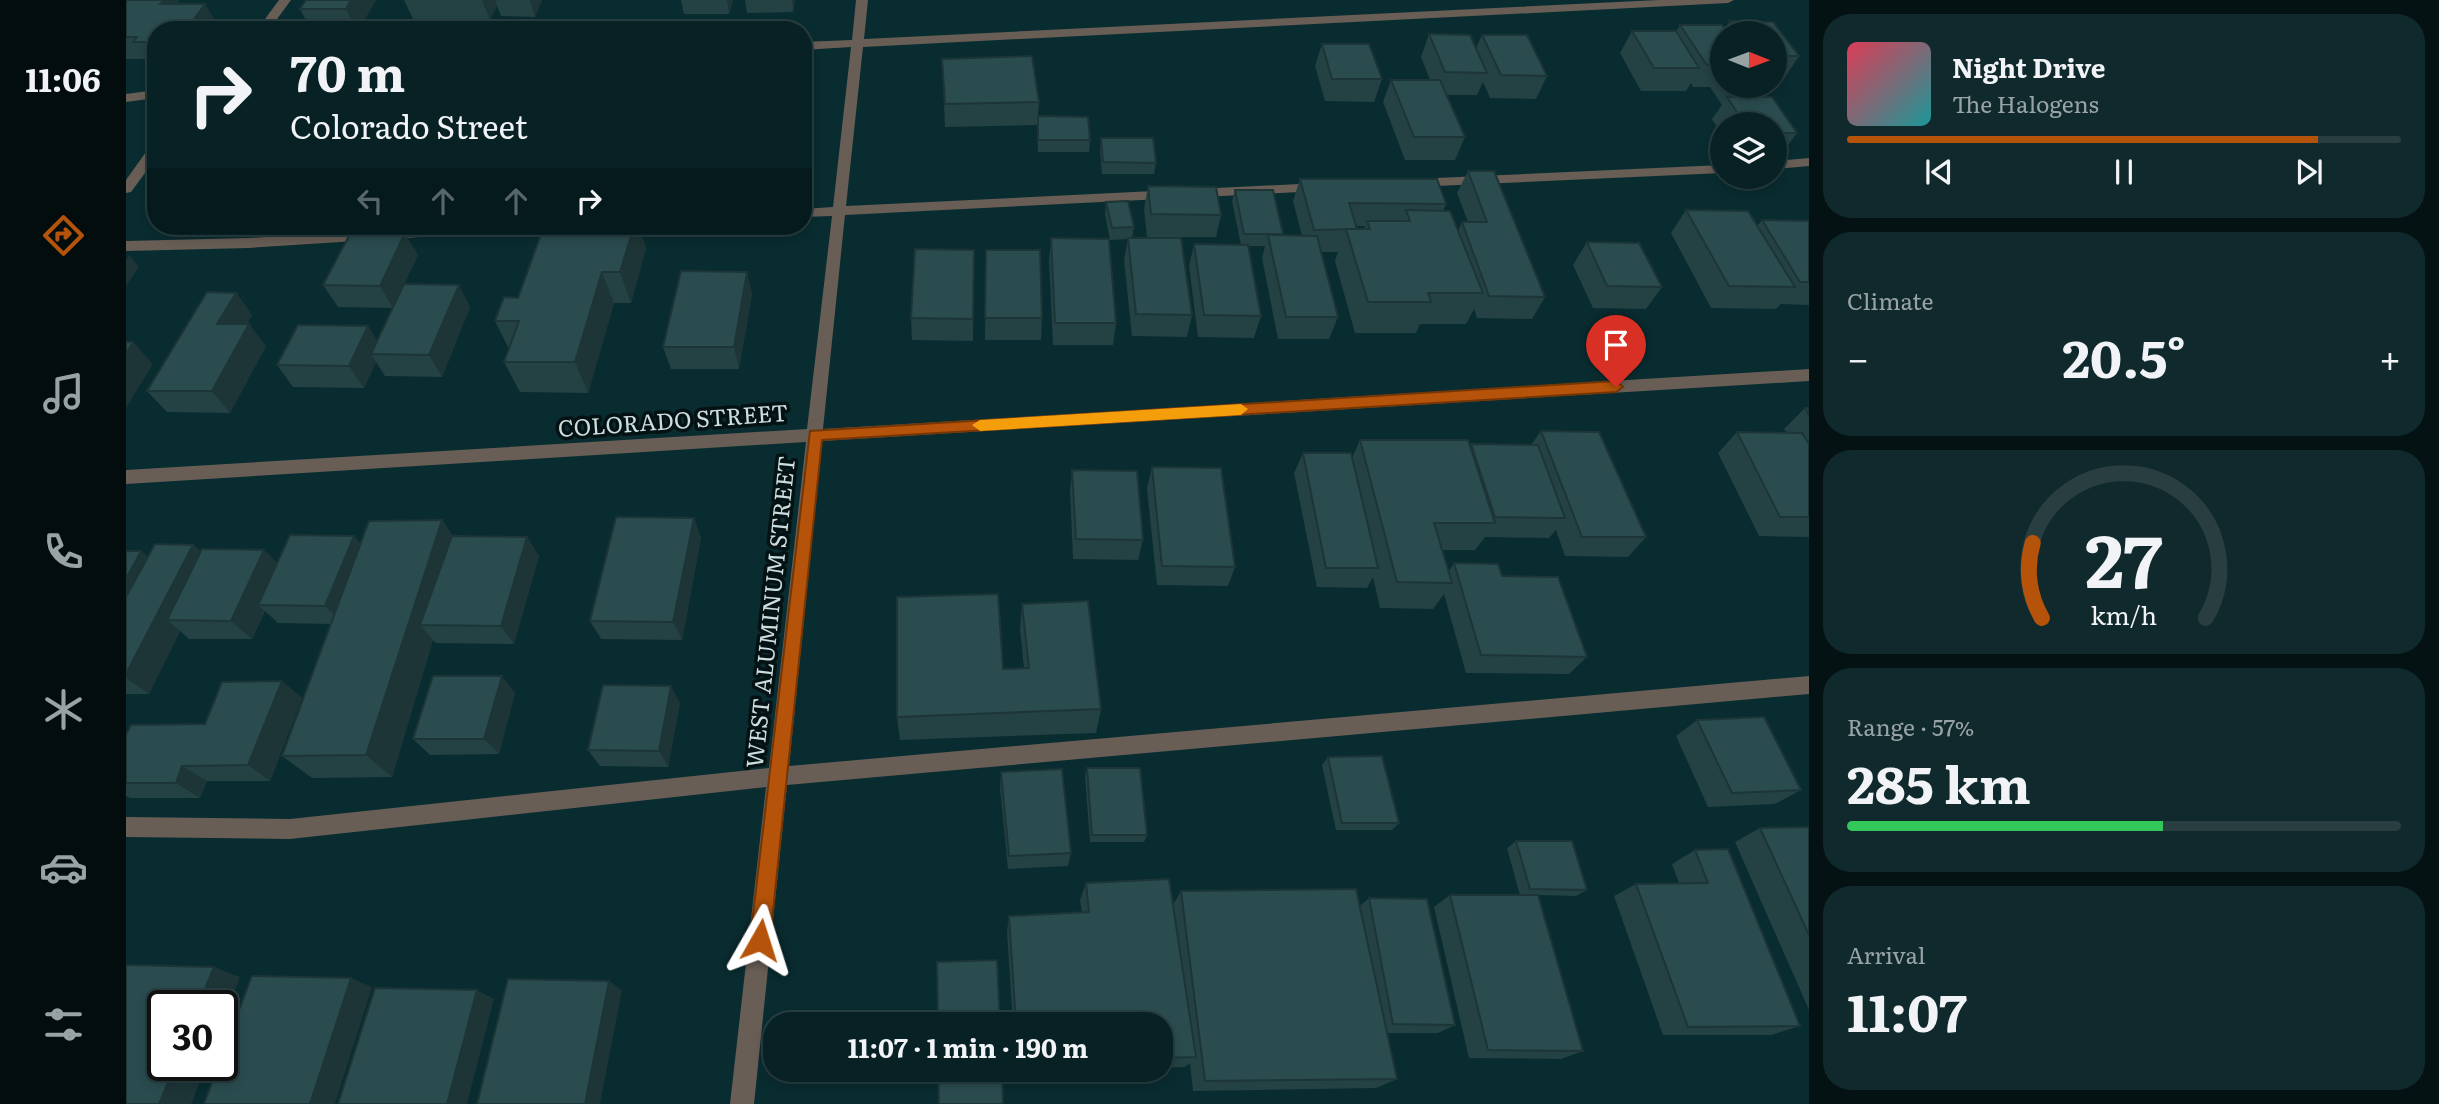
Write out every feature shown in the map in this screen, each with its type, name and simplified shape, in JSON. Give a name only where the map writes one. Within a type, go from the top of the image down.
[{"type":"street","points":[[270,21],[285,0]]},
{"type":"street","name":"WEST ALUMINUM STREET","points":[[742,1104],[862,0]]},
{"type":"street","points":[[812,45],[1728,0]]},
{"type":"street","points":[[126,98],[147,95]]},
{"type":"street","points":[[126,189],[147,160]]},
{"type":"street","points":[[1787,164],[1809,162]]},
{"type":"street","points":[[1405,183],[1710,170]]},
{"type":"street","points":[[812,212],[1336,186]]},
{"type":"street","points":[[126,246],[248,243],[373,235]]},
{"type":"street","name":"COLORADO STREET","points":[[126,477],[1809,375]]},
{"type":"street","points":[[126,827],[290,829],[778,776],[1809,685]]},
{"type":"building","points":[[126,0],[164,0],[160,4],[205,4],[193,21],[147,21],[147,42],[133,42],[137,37],[126,37]]},
{"type":"building","points":[[306,0],[351,0],[346,9],[300,9]]},
{"type":"building","points":[[1680,25],[1710,25],[1710,65],[1707,65]]},
{"type":"building","points":[[1632,31],[1676,31],[1699,68],[1654,68]]},
{"type":"building","points":[[1429,34],[1470,35],[1487,73],[1445,72]]},
{"type":"building","points":[[1482,35],[1527,35],[1547,76],[1501,75]]},
{"type":"building","points":[[1787,40],[1799,56],[1787,56]]},
{"type":"building","points":[[1322,44],[1369,44],[1382,79],[1332,79]]},
{"type":"building","points":[[1032,56],[1039,102],[945,104],[942,59]]},
{"type":"building","points":[[1391,80],[1440,80],[1465,137],[1414,137]]},
{"type":"building","points":[[1728,98],[1773,98],[1782,112],[1737,112]]},
{"type":"building","points":[[1038,116],[1088,117],[1090,140],[1038,140]]},
{"type":"building","points":[[1787,119],[1797,133],[1787,133]]},
{"type":"building","points":[[1101,138],[1153,138],[1156,163],[1103,162]]},
{"type":"building","points":[[1468,171],[1494,171],[1545,297],[1489,296],[1462,222],[1487,222]]},
{"type":"building","points":[[1300,179],[1437,179],[1446,204],[1349,203],[1357,229],[1314,230]]},
{"type":"building","points":[[1148,186],[1216,187],[1221,215],[1151,214]]},
{"type":"building","points":[[1235,190],[1273,190],[1283,234],[1244,234]]},
{"type":"building","points":[[1128,201],[1134,227],[1112,228],[1106,202]]},
{"type":"building","points":[[1406,210],[1450,211],[1483,293],[1428,293],[1431,302],[1368,302],[1346,229],[1370,229],[1367,221],[1410,221]]},
{"type":"building","points":[[1686,210],[1748,211],[1795,287],[1729,286]]},
{"type":"building","points":[[1762,220],[1809,221],[1809,282],[1800,282]]},
{"type":"building","points":[[349,235],[404,235],[380,286],[323,285]]},
{"type":"building","points":[[541,235],[631,235],[620,272],[602,272],[575,362],[504,362],[519,321],[495,321],[504,297],[518,298]]},
{"type":"building","points":[[1268,235],[1317,236],[1338,317],[1286,317]]},
{"type":"building","points":[[1051,238],[1109,239],[1116,323],[1055,323]]},
{"type":"building","points":[[1128,238],[1181,238],[1192,315],[1136,314]]},
{"type":"building","points":[[1587,242],[1639,243],[1662,287],[1607,286]]},
{"type":"building","points":[[1194,244],[1248,245],[1261,316],[1204,315]]},
{"type":"building","points":[[915,249],[974,250],[973,319],[911,318]]},
{"type":"building","points":[[986,250],[1040,250],[1042,318],[985,318]]},
{"type":"building","points":[[681,271],[747,272],[734,347],[663,347]]},
{"type":"building","points":[[404,284],[459,285],[429,355],[371,354]]},
{"type":"building","points":[[207,292],[236,293],[217,324],[249,324],[212,391],[147,391]]},
{"type":"building","points":[[298,325],[368,326],[349,366],[277,365]]},
{"type":"building","points":[[126,342],[133,342],[126,354]]},
{"type":"building","points":[[1541,431],[1599,432],[1646,537],[1582,537]]},
{"type":"building","points":[[1737,432],[1802,433],[1809,444],[1809,517],[1780,517]]},
{"type":"building","points":[[1360,440],[1468,440],[1495,523],[1434,523],[1452,583],[1397,582]]},
{"type":"building","points":[[1471,444],[1538,445],[1565,518],[1495,517]]},
{"type":"building","points":[[1303,453],[1351,453],[1378,568],[1326,568]]},
{"type":"building","points":[[1152,467],[1221,468],[1235,567],[1162,566]]},
{"type":"building","points":[[1072,470],[1137,471],[1143,540],[1076,539]]},
{"type":"building","points":[[616,517],[694,518],[673,622],[590,621]]},
{"type":"building","points":[[442,520],[366,755],[282,756],[369,521]]},
{"type":"building","points":[[290,535],[354,536],[325,606],[258,605]]},
{"type":"building","points":[[452,536],[527,537],[501,626],[420,625]]},
{"type":"building","points":[[155,544],[193,545],[126,674],[126,597]]},
{"type":"building","points":[[202,549],[264,550],[231,621],[167,620]]},
{"type":"building","points":[[126,551],[141,551],[126,579]]},
{"type":"building","points":[[1454,563],[1498,564],[1502,576],[1558,577],[1587,657],[1481,655]]},
{"type":"building","points":[[998,594],[1003,669],[1029,668],[1022,604],[1088,601],[1101,709],[897,717],[897,597]]},
{"type":"building","points":[[433,676],[502,676],[484,739],[413,739]]},
{"type":"building","points":[[282,681],[248,765],[182,766],[176,783],[126,783],[126,735],[131,725],[205,724],[222,682]]},
{"type":"building","points":[[603,685],[671,686],[659,751],[588,750]]},
{"type":"building","points":[[1764,717],[1801,790],[1732,793],[1697,720]]},
{"type":"building","points":[[1382,756],[1399,823],[1342,823],[1328,757]]},
{"type":"building","points":[[1087,768],[1140,768],[1147,835],[1092,835]]},
{"type":"building","points":[[1062,769],[1071,853],[1009,856],[1001,772]]},
{"type":"building","points":[[1809,827],[1809,935],[1760,828]]},
{"type":"building","points":[[1516,841],[1572,841],[1587,890],[1530,889]]},
{"type":"building","points":[[1728,849],[1800,1026],[1688,1027],[1636,884],[1708,883],[1695,850]]},
{"type":"building","points":[[1169,879],[1196,1057],[1173,1058],[1173,1012],[1015,1012],[1009,916],[1089,912],[1086,883]]},
{"type":"building","points":[[1356,889],[1397,1079],[1205,1081],[1181,891]]},
{"type":"building","points":[[1450,895],[1538,895],[1583,1051],[1488,1050]]},
{"type":"building","points":[[1369,898],[1427,899],[1455,1025],[1393,1024]]},
{"type":"building","points":[[997,960],[999,1012],[938,1012],[937,962]]},
{"type":"building","points":[[126,965],[214,967],[205,990],[147,990],[147,1081],[169,1081],[159,1104],[126,1104]]},
{"type":"building","points":[[252,976],[351,978],[310,1104],[204,1104],[212,1081],[238,1081],[238,1012]]},
{"type":"building","points":[[508,979],[609,981],[585,1104],[477,1104]]},
{"type":"building","points":[[375,988],[477,990],[447,1104],[338,1104]]},
{"type":"building","points":[[938,1082],[1002,1082],[1003,1104],[939,1104]]},
{"type":"slow traffic","points":[[980,425],[1241,409]]},
{"type":"route","points":[[760,940],[815,435],[1616,387]]}]
